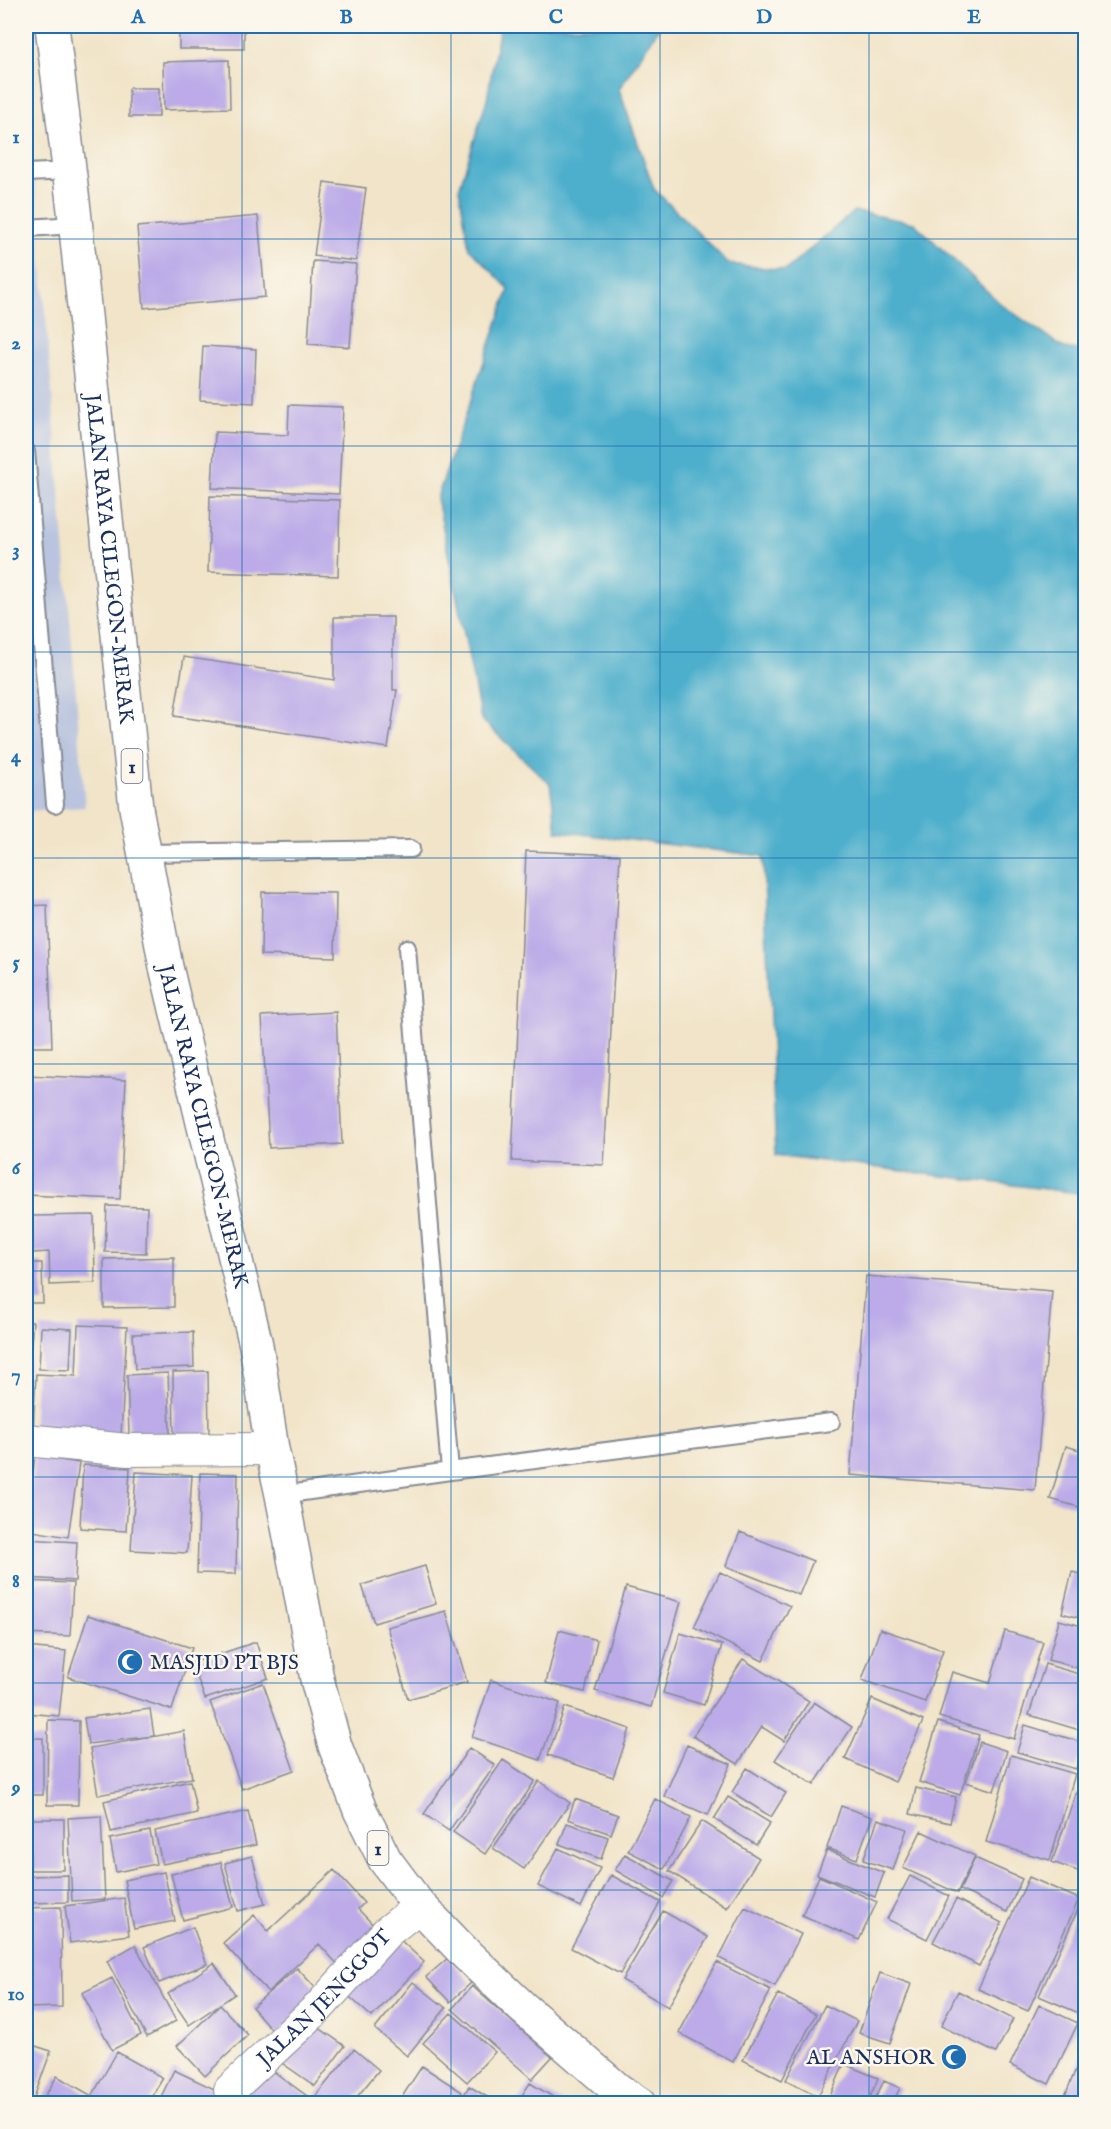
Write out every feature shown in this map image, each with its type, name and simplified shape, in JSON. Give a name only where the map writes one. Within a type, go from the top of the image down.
[{"type":"highway","name":"JALAN RAYA CILEGON-MERAK","points":[[52,26],[76,225],[136,808],[166,967],[256,1345],[272,1449],[317,1679],[335,1746],[360,1810],[385,1860],[420,1906],[514,2000],[622,2099]]},
{"type":"street","points":[[26,1440],[128,1450],[272,1449]]},
{"type":"street","name":"JALAN JENGGOT","points":[[230,2090],[319,2007],[387,1932],[420,1906]]},
{"type":"lane","points":[[26,173],[70,171]]},
{"type":"lane","points":[[26,228],[76,225]]},
{"type":"lane","points":[[26,451],[55,804]]},
{"type":"lane","points":[[144,853],[411,849]]},
{"type":"lane","points":[[407,948],[450,1470]]},
{"type":"lane","points":[[282,1495],[450,1470],[831,1422]]},
{"type":"shaded area","points":[[26,89],[85,807],[26,811]]},
{"type":"water","points":[[500,26],[660,26],[619,89],[654,189],[729,264],[786,270],[854,211],[914,223],[1002,305],[1064,348],[1085,351],[1085,1194],[776,1155],[763,856],[557,831],[550,784],[481,719],[437,498],[509,289],[469,248],[459,189],[487,99]]},
{"type":"building","points":[[179,26],[244,26],[244,49],[179,49]]},
{"type":"building","points":[[229,60],[230,108],[164,110],[163,62]]},
{"type":"building","points":[[129,88],[159,88],[159,117],[129,117]]},
{"type":"building","points":[[324,182],[366,188],[356,261],[314,256]]},
{"type":"building","points":[[258,216],[265,297],[144,308],[137,227]]},
{"type":"building","points":[[313,261],[356,264],[350,347],[308,344]]},
{"type":"building","points":[[203,346],[256,349],[254,403],[200,400]]},
{"type":"building","points":[[289,405],[343,407],[339,494],[212,488],[215,432],[288,435]]},
{"type":"building","points":[[210,496],[340,500],[338,576],[208,572]]},
{"type":"building","points":[[334,617],[393,617],[393,690],[397,690],[388,748],[174,716],[184,657],[334,680]]},
{"type":"building","points":[[526,851],[620,855],[604,1165],[512,1161]]},
{"type":"building","points":[[262,892],[336,893],[335,957],[261,955]]},
{"type":"building","points":[[47,905],[52,1047],[26,1047],[26,906]]},
{"type":"building","points":[[336,1012],[342,1144],[269,1148],[262,1016]]},
{"type":"building","points":[[26,1075],[126,1080],[120,1199],[26,1195]]},
{"type":"building","points":[[107,1206],[147,1207],[146,1253],[105,1252]]},
{"type":"building","points":[[94,1215],[95,1283],[50,1285],[49,1252],[33,1253],[33,1216]]},
{"type":"building","points":[[174,1257],[174,1307],[104,1308],[104,1259]]},
{"type":"building","points":[[26,1263],[42,1263],[43,1303],[26,1303]]},
{"type":"building","points":[[866,1276],[1052,1291],[1035,1490],[850,1475]]},
{"type":"building","points":[[26,1321],[33,1322],[27,1386],[26,1386]]},
{"type":"building","points":[[78,1325],[127,1327],[121,1436],[33,1432],[36,1374],[76,1376]]},
{"type":"building","points":[[41,1327],[72,1329],[70,1370],[39,1369]]},
{"type":"building","points":[[193,1332],[194,1367],[135,1369],[133,1334]]},
{"type":"building","points":[[208,1371],[209,1436],[174,1437],[173,1372]]},
{"type":"building","points":[[168,1373],[170,1434],[129,1435],[127,1375]]},
{"type":"building","points":[[1066,1446],[1086,1452],[1086,1509],[1050,1499]]},
{"type":"building","points":[[35,1456],[79,1463],[68,1537],[26,1530]]},
{"type":"building","points":[[83,1465],[130,1468],[126,1531],[80,1528]]},
{"type":"building","points":[[136,1472],[192,1475],[187,1553],[131,1550]]},
{"type":"building","points":[[200,1473],[238,1474],[236,1574],[197,1573]]},
{"type":"building","points":[[740,1532],[813,1561],[799,1595],[726,1566]]},
{"type":"building","points":[[26,1539],[77,1542],[75,1581],[26,1578]]},
{"type":"building","points":[[425,1566],[436,1604],[374,1623],[362,1585]]},
{"type":"building","points":[[720,1572],[790,1606],[763,1661],[694,1627]]},
{"type":"building","points":[[1072,1572],[1086,1575],[1086,1620],[1062,1613]]},
{"type":"building","points":[[26,1581],[73,1583],[70,1636],[26,1634]]},
{"type":"building","points":[[626,1587],[681,1602],[651,1707],[595,1691]]},
{"type":"building","points":[[446,1611],[467,1682],[408,1699],[387,1627]]},
{"type":"building","name":"MASJID PT BJS","points":[[88,1615],[192,1648],[172,1710],[68,1677]]},
{"type":"building","points":[[1059,1620],[1086,1627],[1086,1670],[1048,1660]]},
{"type":"building","points":[[880,1629],[943,1650],[925,1702],[862,1680]]},
{"type":"building","points":[[559,1630],[597,1640],[585,1692],[546,1683]]},
{"type":"building","points":[[1005,1631],[1043,1642],[1014,1739],[939,1717],[952,1672],[990,1683]]},
{"type":"building","points":[[680,1633],[722,1645],[704,1705],[663,1693]]},
{"type":"building","points":[[256,1642],[268,1678],[205,1699],[192,1663]]},
{"type":"building","points":[[26,1647],[66,1651],[59,1716],[26,1713]]},
{"type":"building","points":[[743,1659],[809,1701],[784,1741],[762,1727],[738,1764],[693,1736]]},
{"type":"building","points":[[1045,1664],[1086,1676],[1086,1732],[1029,1715]]},
{"type":"building","points":[[491,1680],[560,1703],[540,1760],[472,1737]]},
{"type":"building","points":[[263,1683],[294,1770],[242,1789],[210,1702]]},
{"type":"building","points":[[872,1699],[923,1721],[895,1782],[845,1759]]},
{"type":"building","points":[[814,1702],[852,1727],[814,1785],[775,1760]]},
{"type":"building","points":[[565,1707],[630,1729],[613,1777],[548,1755]]},
{"type":"building","points":[[150,1709],[154,1736],[88,1744],[84,1718]]},
{"type":"building","points":[[48,1720],[79,1721],[78,1805],[47,1805]]},
{"type":"building","points":[[938,1722],[979,1735],[960,1795],[919,1782]]},
{"type":"building","points":[[1025,1725],[1084,1743],[1076,1769],[1017,1752]]},
{"type":"building","points":[[184,1731],[192,1778],[98,1795],[90,1748]]},
{"type":"building","points":[[26,1738],[43,1738],[43,1795],[26,1795]]},
{"type":"building","points":[[980,1742],[1007,1751],[994,1791],[966,1782]]},
{"type":"building","points":[[687,1745],[731,1764],[708,1815],[664,1796]]},
{"type":"building","points":[[469,1748],[495,1765],[449,1831],[424,1814]]},
{"type":"building","points":[[1011,1755],[1075,1774],[1050,1860],[986,1842]]},
{"type":"building","points":[[503,1760],[535,1781],[485,1854],[453,1832]]},
{"type":"building","points":[[747,1768],[786,1793],[771,1817],[732,1792]]},
{"type":"building","points":[[190,1781],[197,1813],[111,1832],[104,1801]]},
{"type":"building","points":[[539,1781],[570,1803],[524,1869],[493,1848]]},
{"type":"building","points":[[916,1788],[956,1797],[950,1823],[910,1814]]},
{"type":"building","points":[[1076,1793],[1086,1797],[1086,1874],[1052,1862]]},
{"type":"building","points":[[728,1797],[770,1823],[756,1845],[714,1819]]},
{"type":"building","points":[[575,1799],[618,1815],[611,1834],[568,1819]]},
{"type":"building","points":[[655,1799],[691,1817],[664,1869],[628,1851]]},
{"type":"building","points":[[841,1806],[872,1817],[857,1859],[827,1848]]},
{"type":"building","points":[[248,1811],[256,1845],[162,1864],[155,1831]]},
{"type":"building","points":[[101,1816],[105,1899],[72,1901],[68,1818]]},
{"type":"building","points":[[30,1819],[64,1819],[64,1870],[30,1870]]},
{"type":"building","points":[[878,1819],[907,1829],[893,1870],[863,1860]]},
{"type":"building","points":[[702,1821],[759,1858],[727,1908],[669,1871]]},
{"type":"building","points":[[567,1823],[608,1837],[601,1859],[559,1844]]},
{"type":"building","points":[[150,1831],[156,1864],[116,1872],[110,1839]]},
{"type":"building","points":[[921,1831],[975,1856],[957,1893],[903,1868]]},
{"type":"building","points":[[558,1848],[600,1868],[581,1907],[538,1886]]},
{"type":"building","points":[[827,1850],[884,1873],[875,1897],[817,1874]]},
{"type":"building","points":[[625,1854],[673,1881],[663,1898],[615,1870]]},
{"type":"building","points":[[252,1856],[265,1904],[238,1911],[225,1863]]},
{"type":"building","points":[[975,1858],[1022,1879],[1007,1912],[960,1890]]},
{"type":"building","points":[[221,1862],[233,1907],[183,1920],[171,1874]]},
{"type":"building","points":[[334,1870],[364,1903],[358,1909],[381,1933],[342,1969],[319,1944],[268,1992],[223,1943],[254,1915],[268,1931]]},
{"type":"building","points":[[164,1872],[175,1921],[134,1929],[124,1880]]},
{"type":"building","points":[[68,1875],[68,1902],[30,1903],[29,1876]]},
{"type":"building","points":[[611,1875],[660,1902],[620,1974],[571,1948]]},
{"type":"building","points":[[819,1876],[877,1902],[859,1940],[802,1915]]},
{"type":"building","points":[[910,1876],[949,1896],[927,1939],[887,1919]]},
{"type":"building","points":[[1029,1877],[1079,1899],[1028,2011],[978,1989]]},
{"type":"building","points":[[124,1898],[129,1935],[70,1943],[65,1906]]},
{"type":"building","points":[[956,1899],[1002,1923],[979,1966],[933,1942]]},
{"type":"building","points":[[61,1907],[62,2007],[26,2008],[26,1908]]},
{"type":"building","points":[[745,1907],[801,1934],[775,1986],[719,1958]]},
{"type":"building","points":[[1079,1907],[1086,1910],[1086,2016],[1039,1996]]},
{"type":"building","points":[[663,1911],[708,1937],[668,2007],[622,1980]]},
{"type":"building","points":[[193,1927],[207,1964],[159,1983],[144,1947]]},
{"type":"building","points":[[394,1934],[424,1962],[372,2017],[342,1990]]},
{"type":"building","points":[[135,1945],[176,2021],[147,2037],[107,1961]]},
{"type":"building","points":[[448,1958],[471,1983],[450,2002],[426,1977]]},
{"type":"building","points":[[717,1962],[771,1990],[733,2062],[679,2033]]},
{"type":"building","points":[[214,1963],[235,1994],[189,2025],[168,1994]]},
{"type":"building","points":[[297,1968],[323,1996],[277,2036],[252,2007]]},
{"type":"building","points":[[880,1973],[911,1984],[890,2043],[859,2033]]},
{"type":"building","points":[[112,1978],[141,2035],[112,2050],[82,1993]]},
{"type":"building","points":[[413,1982],[446,2008],[407,2056],[375,2029]]},
{"type":"building","points":[[472,1986],[552,2057],[532,2079],[452,2009]]},
{"type":"building","points":[[958,1991],[1013,2019],[996,2053],[941,2026]]},
{"type":"building","points":[[778,1994],[816,2014],[782,2080],[743,2060]]},
{"type":"building","points":[[220,2005],[248,2035],[205,2076],[177,2046]]},
{"type":"building","points":[[825,2005],[857,2021],[818,2096],[786,2080]]},
{"type":"building","points":[[1039,2005],[1078,2023],[1049,2084],[1010,2065]]},
{"type":"building","points":[[451,2013],[495,2052],[467,2082],[423,2043]]},
{"type":"building","points":[[312,2023],[345,2046],[315,2086],[282,2063]]},
{"type":"building","points":[[26,2043],[51,2051],[32,2103],[26,2103]]},
{"type":"building","points":[[1085,2047],[1086,2103],[1062,2103]]},
{"type":"building","points":[[354,2049],[379,2070],[352,2103],[310,2103]]},
{"type":"building","points":[[117,2052],[163,2078],[148,2103],[41,2103],[57,2076],[92,2096]]},
{"type":"building","points":[[844,2064],[878,2078],[868,2103],[827,2103]]},
{"type":"building","points":[[266,2066],[307,2096],[302,2103],[238,2103]]},
{"type":"building","points":[[422,2066],[462,2092],[455,2103],[398,2103]]},
{"type":"building","points":[[174,2070],[225,2094],[220,2103],[158,2103]]},
{"type":"building","points":[[884,2081],[900,2088],[892,2103],[873,2103]]},
{"type":"building","points":[[530,2083],[563,2103],[517,2103]]},
{"type":"building","points":[[469,2086],[497,2103],[459,2103]]},
{"type":"place","name":"MASJID PT BJS","points":[[130,1662]]},
{"type":"place","name":"AL ANSHOR","points":[[954,2057]]}]
